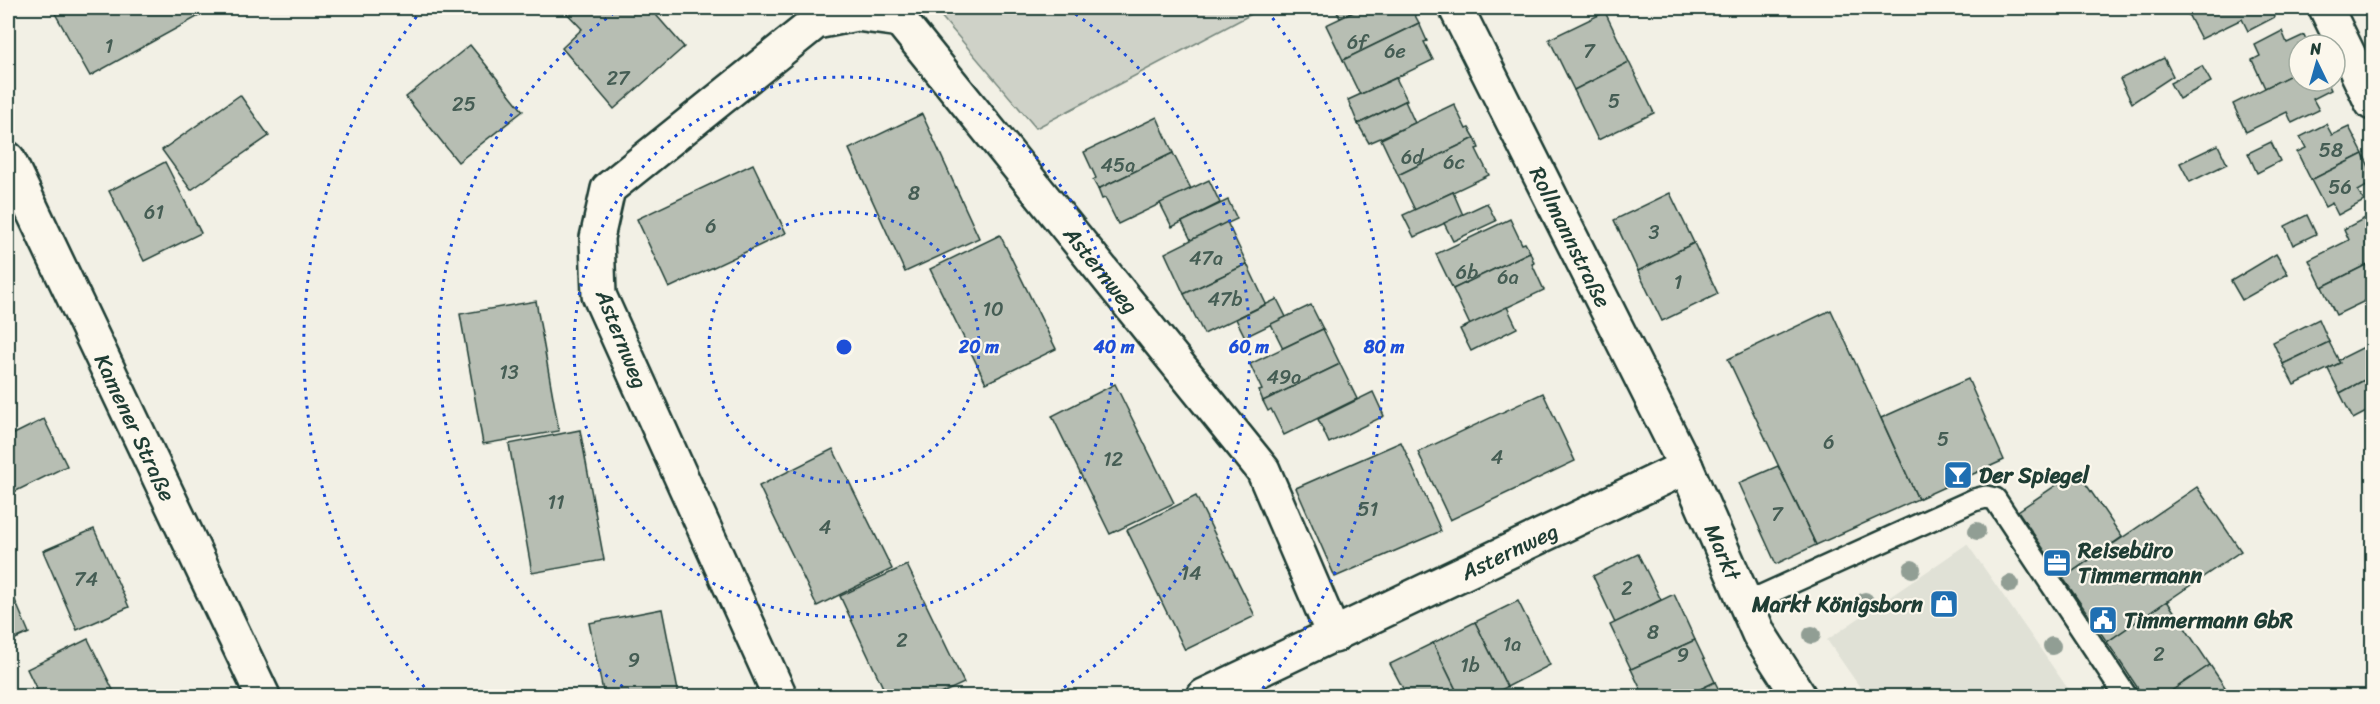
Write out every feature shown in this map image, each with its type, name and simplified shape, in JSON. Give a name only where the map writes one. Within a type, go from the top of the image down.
[{"type":"street","name":"Rollmannstraße","points":[[1456,8],[1686,467]]},
{"type":"street","points":[[2326,8],[2373,103]]},
{"type":"street","name":"Asternweg","points":[[780,696],[599,295],[597,238],[608,189],[816,22],[856,11],[900,20],[1263,470],[1334,636]]},
{"type":"street","name":"Kamener Straße","points":[[8,159],[263,696]]},
{"type":"street","name":"Markt","points":[[1686,467],[1759,634],[1799,696]]},
{"type":"street","name":"Asternweg","points":[[1204,696],[1686,467]]},
{"type":"lane","points":[[1746,603],[1974,500],[1986,497],[1995,499],[2126,696]]},
{"type":"shaded area","points":[[934,8],[1263,8],[1036,128]]},
{"type":"shaded area","name":"Markt Königsborn","points":[[1967,544],[2073,696],[1866,696],[1827,640]]},
{"type":"building","points":[[52,8],[195,8],[199,16],[90,76]]},
{"type":"building","points":[[562,8],[650,8],[684,47],[614,109],[562,48],[582,29]]},
{"type":"building","points":[[1335,8],[1362,8],[1340,18]]},
{"type":"building","points":[[1362,8],[1411,8],[1419,23],[1343,60],[1326,25]]},
{"type":"building","points":[[2201,8],[2270,8],[2275,17],[2248,31],[2242,19],[2201,39],[2188,14]]},
{"type":"building","points":[[1605,12],[1629,62],[1574,90],[1549,39]]},
{"type":"building","points":[[1419,23],[1427,41],[1424,42],[1433,60],[1360,95],[1343,60]]},
{"type":"building","points":[[2282,31],[2287,43],[2287,77],[2265,88],[2252,60],[2260,56],[2255,45]]},
{"type":"building","points":[[470,45],[523,111],[458,162],[406,97]]},
{"type":"building","points":[[2164,58],[2173,76],[2132,103],[2120,79]]},
{"type":"building","points":[[1629,62],[1654,113],[1598,140],[1574,90]]},
{"type":"building","points":[[2202,66],[2211,82],[2179,99],[2170,83]]},
{"type":"building","points":[[2287,77],[2287,93],[2325,93],[2313,99],[2319,110],[2292,123],[2287,112],[2246,132],[2233,104]]},
{"type":"building","points":[[1396,78],[1407,100],[1358,124],[1348,100]]},
{"type":"building","points":[[240,95],[269,136],[191,190],[162,150]]},
{"type":"building","points":[[1405,101],[1415,123],[1369,143],[1358,124]]},
{"type":"building","points":[[1454,104],[1466,129],[1469,128],[1475,138],[1398,175],[1381,139]]},
{"type":"building","points":[[922,114],[979,238],[905,272],[849,149]]},
{"type":"building","points":[[1157,117],[1173,153],[1098,189],[1093,180],[1096,178],[1084,152]]},
{"type":"building","points":[[2326,124],[2332,135],[2349,127],[2363,154],[2311,180],[2297,152],[2306,148],[2300,137]]},
{"type":"building","points":[[1475,138],[1479,148],[1476,149],[1489,175],[1415,210],[1398,175]]},
{"type":"building","points":[[2271,142],[2280,161],[2257,173],[2248,153]]},
{"type":"building","points":[[2218,145],[2227,164],[2190,182],[2180,163]]},
{"type":"building","points":[[1173,153],[1191,189],[1118,224],[1098,189]]},
{"type":"building","points":[[2363,154],[2372,173],[2372,183],[2358,191],[2364,201],[2338,215],[2332,203],[2325,207],[2311,180]]},
{"type":"building","points":[[165,162],[201,233],[144,261],[109,191]]},
{"type":"building","points":[[753,164],[786,233],[669,288],[637,219]]},
{"type":"building","points":[[1209,180],[1220,203],[1172,227],[1160,203]]},
{"type":"building","points":[[1453,192],[1463,215],[1414,237],[1403,215]]},
{"type":"building","points":[[1670,193],[1694,243],[1638,271],[1614,220]]},
{"type":"building","points":[[1228,200],[1237,219],[1191,240],[1182,222]]},
{"type":"building","points":[[1487,203],[1496,221],[1453,241],[1444,223]]},
{"type":"building","points":[[2307,215],[2316,234],[2293,245],[2285,226]]},
{"type":"building","points":[[2371,215],[2372,262],[2322,287],[2309,260],[2349,240],[2344,229]]},
{"type":"building","points":[[1510,219],[1522,244],[1525,243],[1530,252],[1453,289],[1436,254]]},
{"type":"building","points":[[1227,222],[1247,264],[1184,294],[1165,253]]},
{"type":"building","points":[[1000,235],[1056,349],[986,383],[930,269]]},
{"type":"building","points":[[1694,243],[1718,294],[1662,321],[1638,271]]},
{"type":"building","points":[[1530,252],[1534,263],[1532,264],[1544,290],[1470,325],[1453,289]]},
{"type":"building","points":[[2276,254],[2288,274],[2242,300],[2231,281]]},
{"type":"building","points":[[2372,262],[2372,306],[2369,299],[2336,315],[2322,287]]},
{"type":"building","points":[[1247,264],[1266,304],[1204,334],[1184,294]]},
{"type":"building","points":[[1277,299],[1286,317],[1245,337],[1236,319]]},
{"type":"building","points":[[536,301],[559,431],[483,444],[460,314]]},
{"type":"building","points":[[1311,305],[1323,329],[1283,348],[1271,324]]},
{"type":"building","points":[[1507,307],[1517,328],[1471,351],[1460,329]]},
{"type":"building","points":[[1831,310],[1918,499],[1816,545],[1728,359]]},
{"type":"building","points":[[2319,319],[2329,342],[2283,364],[2273,342]]},
{"type":"building","points":[[1323,329],[1340,364],[1263,401],[1259,391],[1262,390],[1250,364]]},
{"type":"building","points":[[2329,342],[2340,363],[2294,385],[2283,364]]},
{"type":"building","points":[[2372,343],[2372,376],[2340,393],[2328,369],[2340,363],[2338,360]]},
{"type":"building","points":[[1340,364],[1357,399],[1284,435],[1271,409],[1268,411],[1263,401]]},
{"type":"building","points":[[2372,376],[2372,409],[2353,419],[2340,393]]},
{"type":"building","points":[[1968,379],[2004,460],[1918,499],[1881,418]]},
{"type":"building","points":[[1115,384],[1174,503],[1110,534],[1052,416]]},
{"type":"building","points":[[1373,392],[1384,416],[1329,443],[1318,419]]},
{"type":"building","points":[[1543,393],[1575,461],[1450,520],[1418,452]]},
{"type":"building","points":[[44,419],[67,466],[8,495],[8,437]]},
{"type":"building","points":[[580,430],[604,560],[532,573],[509,444]]},
{"type":"building","points":[[1401,442],[1441,531],[1335,577],[1296,488]]},
{"type":"building","points":[[833,449],[892,569],[817,606],[759,486]]},
{"type":"building","points":[[1778,466],[1816,545],[1776,564],[1739,483]]},
{"type":"building","points":[[2077,471],[2122,537],[2063,578],[2018,511]]},
{"type":"building","points":[[2197,487],[2241,551],[2107,642],[2063,578]]},
{"type":"building","points":[[1196,496],[1255,616],[1185,650],[1127,530]]},
{"type":"building","points":[[94,529],[129,607],[77,630],[43,551]]},
{"type":"building","points":[[1638,554],[1661,600],[1615,623],[1593,576]]},
{"type":"building","points":[[907,565],[964,683],[936,696],[887,696],[840,596]]},
{"type":"building","points":[[8,584],[29,633],[8,642]]},
{"type":"building","points":[[1674,594],[1695,640],[1631,669],[1610,625]]},
{"type":"building","points":[[1518,601],[1550,665],[1507,687],[1475,622]]},
{"type":"building","points":[[2167,601],[2210,665],[2164,696],[2143,696],[2107,642]]},
{"type":"building","points":[[662,609],[679,696],[604,696],[589,623]]},
{"type":"building","points":[[1475,622],[1507,687],[1488,696],[1459,696],[1433,643]]},
{"type":"building","points":[[88,639],[116,696],[40,696],[27,669]]},
{"type":"building","points":[[1695,640],[1715,682],[1686,696],[1644,696],[1631,669]]},
{"type":"building","points":[[1433,643],[1459,696],[1407,696],[1390,664]]},
{"type":"building","points":[[2210,665],[2231,696],[2164,696]]},
{"type":"building","points":[[1715,682],[1722,696],[1686,696]]},
{"type":"place","name":"Der Spiegel","points":[[1958,475]]},
{"type":"place","name":"Reisebüro Timmermann","points":[[2057,563]]},
{"type":"place","name":"Markt Königsborn","points":[[1944,604]]},
{"type":"place","name":"Timmermann GbR","points":[[2103,620]]}]
